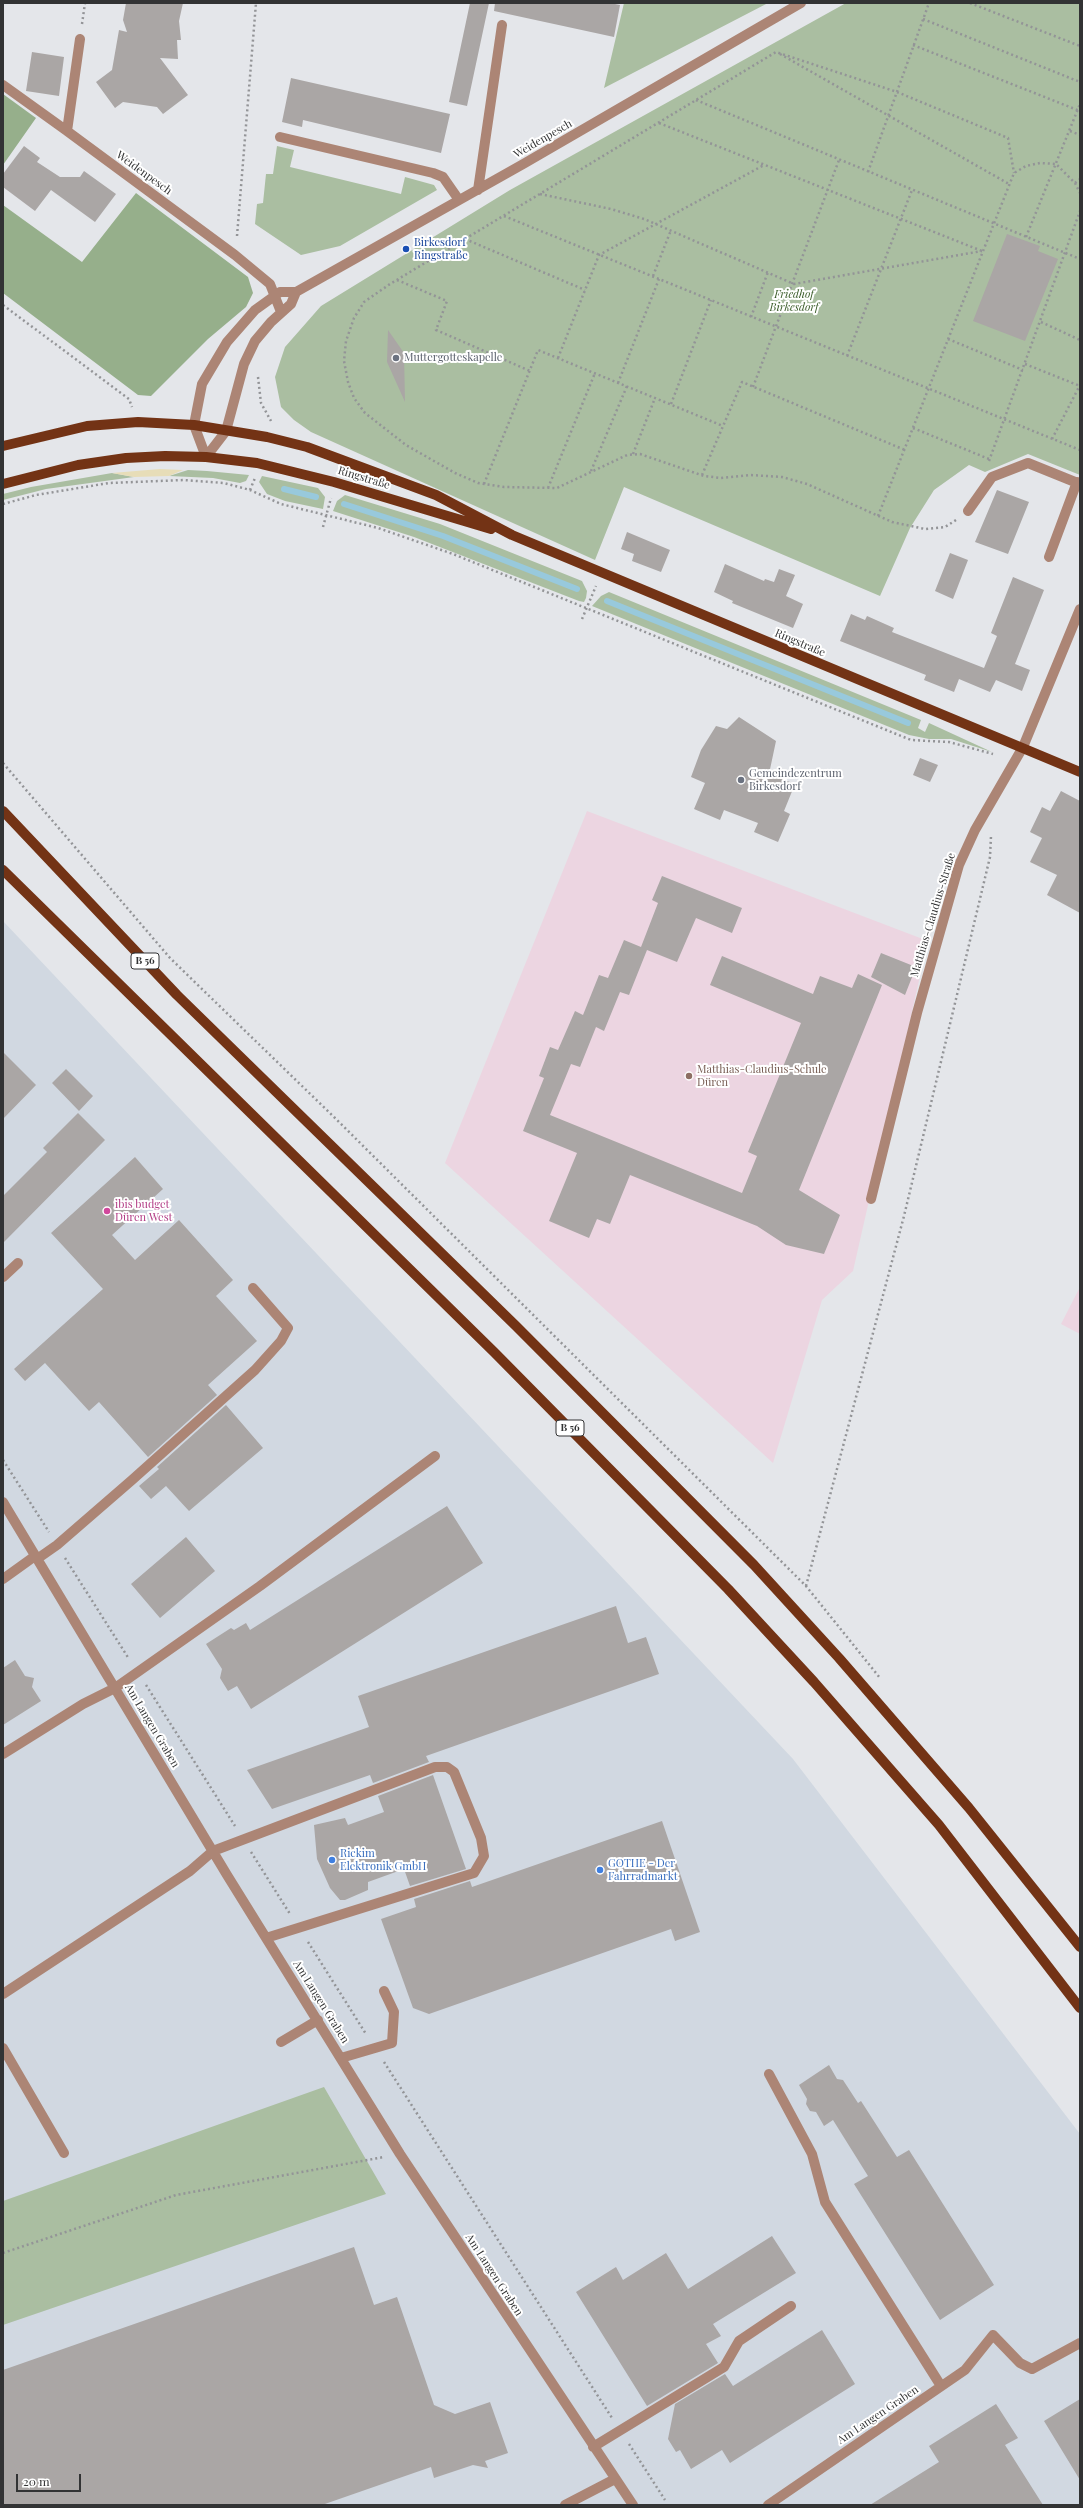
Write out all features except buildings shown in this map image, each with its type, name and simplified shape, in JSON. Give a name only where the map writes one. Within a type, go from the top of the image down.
[{"type":"main road","name":"Ringstraße","points":[[3,446],[80,428],[138,422],[194,425],[267,437],[306,447],[436,495],[512,535],[1080,772]]},
{"type":"main road","name":"Ringstraße","points":[[3,484],[78,465],[126,458],[165,456],[257,463],[334,482],[512,535]]},
{"type":"main road","name":"B 56","points":[[3,811],[90,905],[188,1006],[516,1326],[754,1565],[839,1658],[969,1808],[1080,1947]]},
{"type":"main road","name":"B 56","points":[[3,870],[494,1352],[728,1589],[814,1682],[939,1825],[1080,2008]]},
{"type":"street","name":"Weidenpesch","points":[[206,458],[194,425],[197,401],[207,374],[244,321],[280,292],[296,292],[478,190],[801,3]]},
{"type":"street","points":[[478,190],[502,25]]},
{"type":"street","points":[[67,131],[80,39]]},
{"type":"street","name":"Weidenpesch","points":[[3,85],[235,256],[270,284],[281,312]]},
{"type":"street","points":[[280,138],[433,173],[443,177],[459,200]]},
{"type":"street","name":"Weidenpesch","points":[[206,458],[226,431],[244,364],[255,341],[281,312],[291,304],[296,292]]},
{"type":"street","points":[[968,510],[992,477],[1028,463],[1078,483],[1049,557]]},
{"type":"street","name":"Matthias-Claudius-Straße","points":[[871,1199],[916,1013],[959,865],[975,830],[1023,747],[1080,609]]},
{"type":"street","points":[[3,1277],[18,1263]]},
{"type":"street","points":[[3,1578],[57,1545],[255,1370],[281,1341],[288,1328],[253,1288]]},
{"type":"street","points":[[3,1754],[83,1704],[115,1688],[260,1586],[435,1456]]},
{"type":"street","name":"Am Langen Graben","points":[[3,1502],[213,1851],[400,2154],[593,2447],[633,2505]]},
{"type":"street","points":[[3,1994],[190,1871],[213,1851],[435,1767],[447,1768],[454,1772],[481,1838],[484,1856],[474,1873],[300,1929],[266,1938]]},
{"type":"street","points":[[341,2058],[392,2043],[394,2012],[384,1991]]},
{"type":"street","points":[[281,2042],[318,2020]]},
{"type":"street","points":[[3,2048],[64,2153]]},
{"type":"street","points":[[769,2074],[812,2154],[825,2202],[941,2386]]},
{"type":"street","points":[[593,2447],[620,2429],[724,2367],[739,2341],[792,2306]]},
{"type":"street","name":"Am Langen Graben","points":[[768,2505],[965,2370],[993,2335],[1020,2363],[1032,2369],[1080,2343]]},
{"type":"street","points":[[565,2505],[615,2479]]},
{"type":"path","points":[[80,39],[85,3]]},
{"type":"path","points":[[235,256],[256,3]]},
{"type":"path","points":[[868,172],[929,3]]},
{"type":"path","points":[[970,3],[1080,46]]},
{"type":"path","points":[[923,19],[1080,82]]},
{"type":"path","points":[[913,45],[1079,111]]},
{"type":"path","points":[[776,52],[1009,184]]},
{"type":"path","points":[[968,510],[945,527],[925,529],[892,522],[813,487],[782,477],[751,474],[721,478],[702,475],[640,454],[632,455],[557,488],[504,487],[484,484],[455,473],[406,445],[365,413],[354,398],[344,361],[346,341],[364,302],[397,280],[776,52],[896,92],[1008,138],[1014,174]]},
{"type":"path","points":[[696,100],[1026,238],[1080,259]]},
{"type":"path","points":[[1026,238],[1079,111],[1080,104]]},
{"type":"path","points":[[659,123],[982,251]]},
{"type":"path","points":[[1070,131],[1080,135]]},
{"type":"path","points":[[753,387],[839,160]]},
{"type":"path","points":[[878,516],[982,251],[1014,174],[1026,166],[1040,163],[1056,164],[1075,183],[1080,193]]},
{"type":"path","points":[[558,358],[600,255],[764,164]]},
{"type":"path","points":[[1075,183],[1080,179]]},
{"type":"path","points":[[847,356],[912,190]]},
{"type":"path","points":[[540,194],[611,209],[657,224],[793,283],[982,251]]},
{"type":"path","points":[[987,466],[1066,254],[1080,212]]},
{"type":"path","points":[[504,216],[1080,450]]},
{"type":"path","points":[[653,276],[671,230]]},
{"type":"path","points":[[465,239],[585,290]]},
{"type":"path","points":[[751,316],[768,272]]},
{"type":"path","points":[[618,383],[659,279]]},
{"type":"path","points":[[397,280],[447,301],[436,330],[530,371]]},
{"type":"path","points":[[671,404],[711,300]]},
{"type":"path","points":[[3,305],[129,399],[138,422]]},
{"type":"path","points":[[1041,322],[1080,340]]},
{"type":"path","points":[[948,339],[1023,370]]},
{"type":"path","points":[[484,484],[538,350],[723,426]]},
{"type":"path","points":[[1025,364],[1080,386],[1052,439]]},
{"type":"path","points":[[548,488],[595,373]]},
{"type":"path","points":[[258,375],[261,403],[271,423],[267,437]]},
{"type":"path","points":[[702,475],[742,382],[905,450]]},
{"type":"path","points":[[591,472],[627,386]]},
{"type":"path","points":[[632,455],[655,398]]},
{"type":"path","points":[[913,428],[989,459]]},
{"type":"path","points":[[3,504],[36,495],[109,483],[184,480],[224,483],[250,490],[281,504],[378,528],[453,554],[912,740],[948,742],[987,754],[1005,756],[1023,747]]},
{"type":"path","points":[[323,527],[334,482]]},
{"type":"path","points":[[582,619],[602,573]]},
{"type":"path","points":[[806,1586],[904,1216],[990,857],[991,833]]},
{"type":"path","points":[[3,1460],[375,2048],[665,2500]]},
{"type":"path","points":[[3,2253],[176,2195],[400,2154]]},
{"type":"shaded area","name":"Matthias-Claudius-Schule Düren","points":[[587,811],[928,941],[853,1271],[822,1300],[773,1463],[445,1163]]},
{"type":"shaded area","points":[[3,921],[793,1759],[1080,2134],[1080,2505],[3,2505]]},
{"type":"shaded area","points":[[1080,1287],[1080,1334],[1061,1324]]},
{"type":"green space","points":[[624,3],[768,3],[604,88]]},
{"type":"green space","name":"Friedhof Birkesdorf","points":[[846,3],[1080,3],[1080,475],[1028,454],[985,472],[969,465],[934,490],[910,528],[880,596],[624,487],[595,560],[311,432],[294,420],[281,407],[275,377],[285,347],[321,306],[510,190]]},
{"type":"green space","points":[[3,94],[36,118],[3,165]]},
{"type":"green space","points":[[277,146],[294,150],[290,167],[401,194],[405,177],[434,185],[437,190],[340,246],[301,255],[255,224],[257,204],[263,203],[266,174],[273,174]]},
{"type":"green space","points":[[136,193],[248,277],[253,293],[246,307],[208,339],[151,396],[138,395],[3,293],[3,205],[82,262]]},
{"type":"green space","points":[[188,470],[249,475],[246,481],[240,483],[213,478],[169,476]]},
{"type":"green space","points":[[112,473],[134,477],[46,489],[3,500],[3,494],[31,487]]},
{"type":"green space","points":[[262,476],[318,488],[325,497],[323,509],[285,501],[267,494],[259,482]]},
{"type":"green space","points":[[345,495],[440,524],[582,581],[587,591],[586,598],[584,602],[579,601],[414,537],[333,511],[337,501]]},
{"type":"green space","points":[[609,592],[921,720],[918,728],[925,732],[929,723],[992,752],[951,739],[929,739],[909,735],[592,606],[601,596]]},
{"type":"green space","points":[[324,2087],[386,2194],[3,2325],[3,2201]]},
{"type":"sand","points":[[160,469],[183,470],[169,476],[134,477],[112,473]]},
{"type":"waterway","points":[[284,489],[316,497]]},
{"type":"waterway","points":[[344,504],[443,536],[577,589]]},
{"type":"waterway","points":[[607,601],[908,723]]},
{"type":"place","name":"Birkesdorf Ringstraße","points":[[406,249]]},
{"type":"place","name":"Muttergotteskapelle","points":[[396,358]]},
{"type":"place","name":"Gemeindezentrum Birkesdorf","points":[[741,780]]},
{"type":"place","name":"Matthias-Claudius-Schule Düren","points":[[689,1076]]},
{"type":"place","name":"ibis budget Düren West","points":[[107,1211]]},
{"type":"place","name":"Rickim Elektronik GmbH","points":[[332,1860]]},
{"type":"place","name":"GOTHE - Der Fahrradmarkt","points":[[600,1870]]}]
